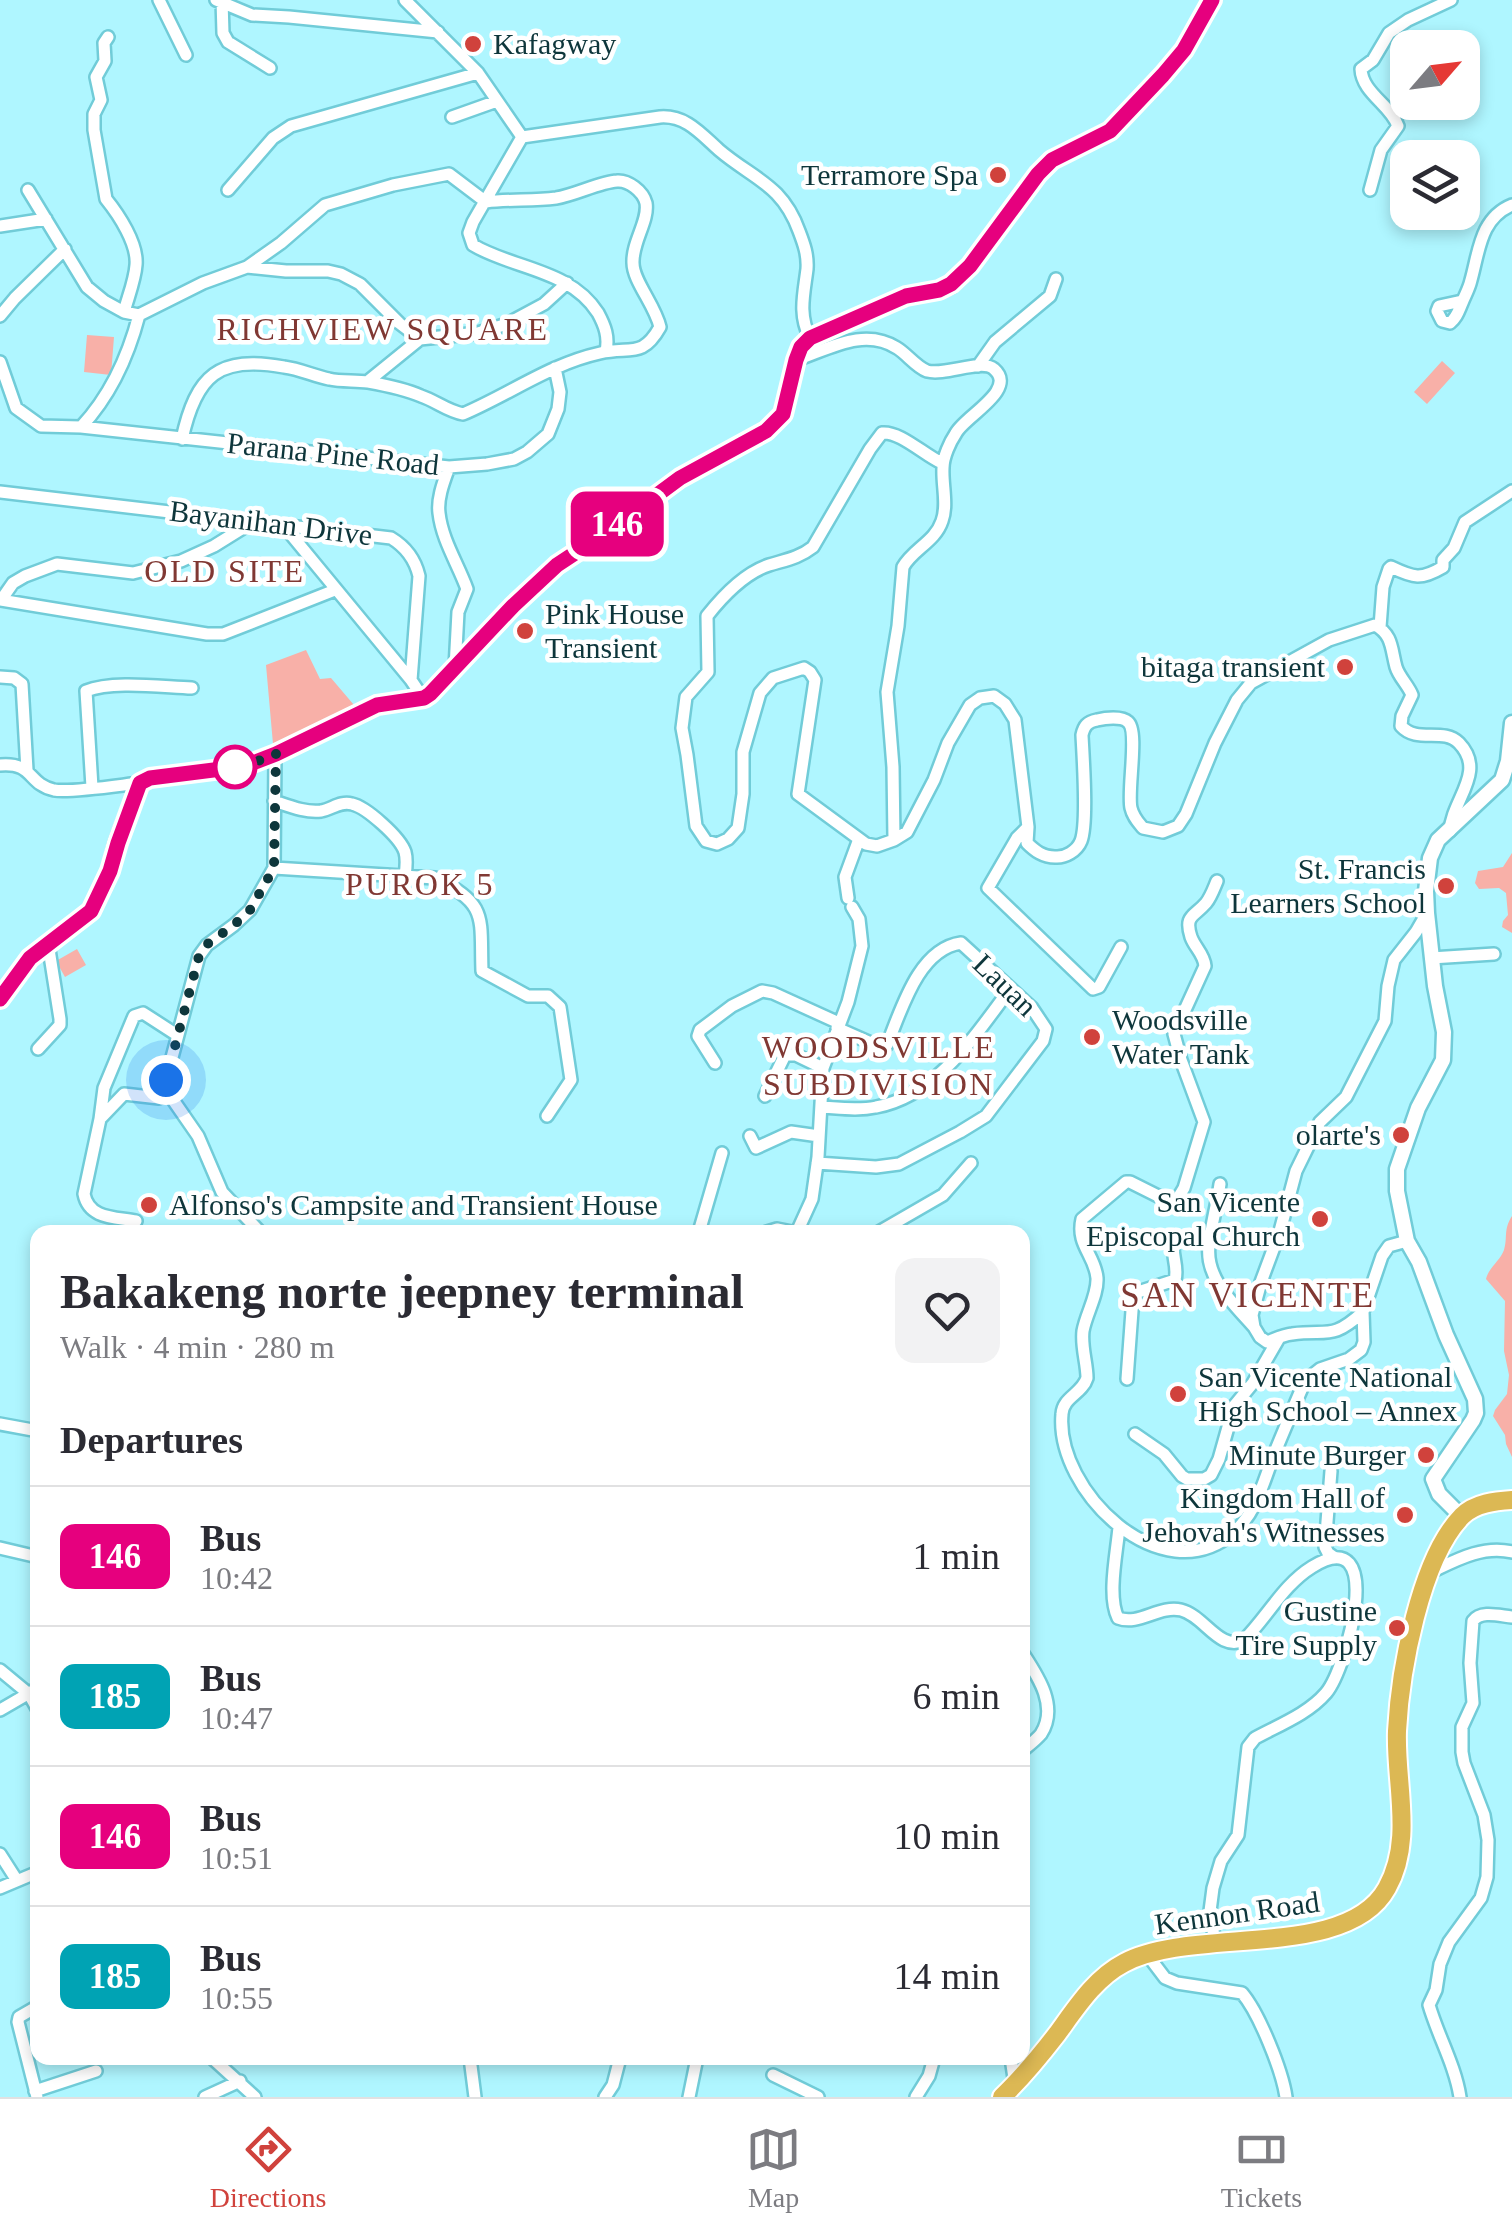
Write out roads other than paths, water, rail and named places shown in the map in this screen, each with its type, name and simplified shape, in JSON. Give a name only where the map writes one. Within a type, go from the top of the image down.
[{"type":"highway","points":[[1462,1516],[1482,1505],[1512,1500]]},
{"type":"highway","name":"Kennon Road","points":[[1030,2059],[1098,1982],[1146,1953],[1282,1937],[1338,1926],[1378,1902],[1398,1856],[1402,1824],[1397,1733],[1410,1638],[1429,1573],[1462,1516]]},
{"type":"highway","name":"Kennon Road","points":[[1009,2091],[1025,2065]]},
{"type":"main road","points":[[0,999],[30,958],[91,911],[110,871],[140,783],[150,778],[245,766],[377,705],[424,698],[557,565],[680,478],[766,431],[783,414],[796,360],[810,338],[906,296],[951,284],[970,266],[1052,160],[1110,131],[1163,75],[1184,50],[1212,0]]},
{"type":"street","points":[[159,0],[186,55]]},
{"type":"street","points":[[405,0],[478,74],[522,137]]},
{"type":"street","points":[[1370,190],[1381,150],[1398,126],[1394,115],[1363,80],[1362,69],[1373,60],[1389,33],[1451,0]]},
{"type":"street","points":[[270,68],[228,42],[223,33],[220,1],[252,15],[290,12],[438,32]]},
{"type":"street","points":[[108,37],[104,62],[96,77],[101,100],[94,114],[94,130],[106,200],[135,253],[136,266],[124,312]]},
{"type":"street","points":[[228,190],[273,138],[291,126],[478,74]]},
{"type":"street","points":[[452,117],[497,101]]},
{"type":"street","points":[[522,137],[672,116],[690,125],[773,188],[791,214],[808,264],[802,308],[810,338]]},
{"type":"street","points":[[522,137],[469,232],[473,245],[489,255],[567,283],[584,296],[604,324],[606,352]]},
{"type":"street","points":[[28,190],[88,287],[124,312],[139,315],[247,266],[325,205],[392,186],[449,174],[486,202],[556,198],[616,180],[629,183],[644,197],[645,217],[635,240],[632,266],[660,326],[654,339],[640,350],[606,352],[555,368],[463,414],[420,395],[368,382],[334,380],[285,367],[240,363],[223,368],[196,394],[182,439]]},
{"type":"street","points":[[1462,301],[1471,282],[1482,235],[1503,208],[1512,204]]},
{"type":"street","points":[[0,226],[46,219]]},
{"type":"street","points":[[0,316],[65,250]]},
{"type":"street","points":[[247,266],[341,274],[360,284],[420,339]]},
{"type":"street","points":[[978,366],[995,342],[1050,296],[1056,279]]},
{"type":"street","points":[[368,382],[420,339],[478,333],[507,324],[544,304],[567,283]]},
{"type":"street","points":[[81,427],[99,408],[119,372],[139,315]]},
{"type":"street","points":[[796,360],[854,339],[876,338],[896,347],[926,370],[940,372],[985,364],[996,370],[1000,378],[995,396],[955,434],[942,464],[942,521],[903,567],[886,692],[894,840]]},
{"type":"street","name":"Parana Pine Road","points":[[0,362],[16,408],[40,426],[81,427],[449,467],[514,459],[548,434],[560,392],[555,368]]},
{"type":"street","points":[[942,464],[901,437],[882,433],[813,547],[804,555],[764,566],[727,595],[708,616],[708,672],[686,697],[682,728],[696,826],[706,841],[717,844],[738,828],[743,752],[758,700],[773,678],[804,668],[815,680],[798,794],[859,840],[877,846],[894,840],[909,828],[970,705],[980,698],[994,696],[1005,704],[1015,720],[1027,843],[1042,856],[1058,858],[1073,851],[1081,840],[1082,735],[1088,723],[1108,718],[1131,724],[1132,814],[1144,828],[1164,832],[1178,826],[1194,798],[1215,743],[1245,689],[1338,636],[1375,625],[1390,639],[1397,670],[1412,695],[1402,716],[1405,731],[1416,736],[1452,738],[1468,758],[1470,778],[1455,806],[1450,831]]},
{"type":"street","points":[[449,467],[438,511],[467,588],[458,612],[456,668]]},
{"type":"street","points":[[1380,627],[1383,586],[1389,569],[1423,577],[1443,567],[1443,560],[1454,548],[1465,522],[1512,491]]},
{"type":"street","name":"Bayanihan Drive","points":[[0,492],[391,538],[402,545],[419,576],[411,680]]},
{"type":"street","points":[[252,522],[181,562],[133,573],[57,564],[13,583],[0,600],[223,634],[335,590]]},
{"type":"street","points":[[284,526],[424,698]]},
{"type":"street","points":[[0,677],[14,678],[22,684],[27,770],[31,778],[56,791],[140,783]]},
{"type":"street","points":[[92,787],[85,694],[88,689],[192,688]]},
{"type":"street","points":[[1462,1516],[1440,1494],[1433,1479],[1473,1420],[1476,1400],[1446,1335],[1420,1262],[1407,1241],[1397,1191],[1397,1169],[1418,1108],[1443,1060],[1444,1032],[1427,912],[1430,858],[1438,840],[1502,780],[1512,724]]},
{"type":"street","points":[[253,1225],[222,1192],[198,1136],[168,1091],[166,1080],[203,949],[250,910],[274,868],[276,754]]},
{"type":"street","points":[[0,764],[27,770]]},
{"type":"street","points":[[274,802],[310,811],[324,811],[346,802],[358,806],[399,842],[404,851],[405,876]]},
{"type":"street","points":[[1028,827],[1017,838],[988,888],[1092,990],[1099,987],[1120,947]]},
{"type":"street","points":[[799,1225],[812,1199],[823,1068],[848,1002],[862,946],[859,920],[845,877],[859,840]]},
{"type":"street","points":[[274,868],[434,878],[472,902],[481,917],[482,971],[528,996],[548,996],[560,1007],[571,1080],[547,1116]]},
{"type":"street","points":[[1217,881],[1204,905],[1190,915],[1192,942],[1206,966],[1174,1034],[1204,1122],[1184,1188],[1178,1198],[1168,1201],[1126,1182],[1082,1219],[1080,1228],[1097,1280],[1082,1334],[1087,1378],[1085,1385],[1064,1404],[1063,1440],[1070,1462],[1096,1504],[1119,1527],[1146,1543],[1168,1550],[1202,1548],[1223,1541],[1237,1530],[1256,1502],[1305,1381],[1361,1350],[1363,1312],[1385,1249],[1407,1241]]},
{"type":"street","points":[[1254,1327],[1252,1315],[1261,1282],[1300,1160],[1320,1122],[1346,1096],[1385,1021],[1394,960],[1427,912]]},
{"type":"street","name":"Lauan","points":[[816,1163],[876,1167],[899,1164],[960,1132],[986,1116],[1045,1036],[1046,1029],[1039,1016],[961,943],[935,956],[912,984],[887,1044],[880,1047],[838,1025]]},
{"type":"street","points":[[38,1049],[60,1024],[48,944]]},
{"type":"street","points":[[1432,958],[1494,954]]},
{"type":"street","points":[[821,1107],[878,1107],[901,1100],[930,1083],[973,1039],[1010,989]]},
{"type":"street","points":[[714,1062],[698,1036],[700,1030],[732,1006],[762,991],[838,1025]]},
{"type":"street","points":[[136,1222],[94,1212],[87,1206],[84,1194],[104,1088],[134,1016],[143,1013],[176,1035]]},
{"type":"street","points":[[765,1096],[785,1055],[796,1055],[823,1068]]},
{"type":"street","points":[[100,1119],[124,1094],[159,1098],[168,1091]]},
{"type":"street","points":[[750,1136],[756,1148],[791,1132],[819,1136]]},
{"type":"street","points":[[701,1225],[722,1154]]},
{"type":"street","points":[[891,1225],[943,1195],[971,1163]]},
{"type":"street","points":[[1220,1184],[1208,1248],[1214,1274],[1222,1291],[1260,1337],[1267,1342],[1290,1334],[1328,1334],[1348,1326],[1363,1312]]},
{"type":"street","points":[[1127,1379],[1132,1297],[1175,1280],[1174,1239],[1211,1235]]},
{"type":"street","points":[[1135,1434],[1164,1454],[1182,1476],[1204,1479],[1218,1459],[1234,1406],[1279,1338]]},
{"type":"street","points":[[0,1424],[30,1429]]},
{"type":"street","points":[[1215,1943],[1210,1911],[1213,1888],[1220,1862],[1238,1835],[1248,1746],[1255,1738],[1315,1704],[1334,1682],[1344,1657],[1357,1577],[1349,1563],[1335,1558],[1326,1548],[1331,1472]]},
{"type":"street","points":[[1119,1527],[1114,1597],[1118,1618],[1134,1621],[1148,1614],[1178,1609],[1229,1643],[1239,1643],[1248,1636],[1301,1575],[1335,1558]]},
{"type":"street","points":[[0,1548],[30,1555]]},
{"type":"street","points":[[1429,1573],[1480,1552],[1512,1552]]},
{"type":"street","points":[[1460,2097],[1429,2005],[1448,1942],[1481,1898],[1487,1876],[1484,1816],[1464,1763],[1461,1735],[1472,1703],[1473,1620],[1482,1614],[1512,1617]]},
{"type":"street","points":[[1030,1665],[1046,1692],[1048,1709],[1043,1732],[1030,1744]]},
{"type":"street","points":[[0,1670],[30,1689]]},
{"type":"street","points":[[0,1710],[30,1693]]},
{"type":"street","points":[[0,1854],[16,1879]]},
{"type":"street","points":[[0,1888],[30,1875]]},
{"type":"street","points":[[1146,1953],[1165,1978],[1176,1984],[1242,1992],[1252,2006],[1286,2097]]},
{"type":"street","points":[[30,2011],[18,2022],[36,2094],[96,2070]]},
{"type":"street","points":[[221,2065],[255,2097]]},
{"type":"street","points":[[471,2065],[476,2097]]},
{"type":"street","points":[[606,2097],[614,2085],[618,2065]]},
{"type":"street","points":[[689,2097],[696,2065]]},
{"type":"street","points":[[916,2097],[932,2065]]},
{"type":"street","points":[[1009,2091],[1011,2065]]},
{"type":"street","points":[[773,2074],[818,2097]]},
{"type":"street","points":[[205,2097],[240,2081]]},
{"type":"place","name":"Kafagway","points":[[473,44]]},
{"type":"place","name":"Terramore Spa","points":[[998,175]]},
{"type":"place","name":"Pink House Transient","points":[[525,631]]},
{"type":"place","name":"bitaga transient","points":[[1345,667]]},
{"type":"place","name":"St. Francis Learners School","points":[[1446,886]]},
{"type":"place","name":"Woodsville Water Tank","points":[[1092,1037]]},
{"type":"place","name":"olarte's","points":[[1401,1135]]},
{"type":"place","name":"Alfonso's Campsite and Transient House","points":[[149,1205]]},
{"type":"place","name":"San Vicente Episcopal Church","points":[[1320,1219]]},
{"type":"place","name":"San Vicente National High School – Annex","points":[[1178,1394]]},
{"type":"place","name":"Minute Burger","points":[[1426,1455]]},
{"type":"place","name":"Kingdom Hall of Jehovah's Witnesses","points":[[1405,1515]]},
{"type":"place","name":"Gustine Tire Supply","points":[[1397,1628]]},
{"type":"district","name":"RICHVIEW SQUARE","points":[[383,329]]},
{"type":"district","name":"OLD SITE","points":[[225,571]]},
{"type":"district","name":"PUROK 5","points":[[420,884]]},
{"type":"district","name":"WOODSVILLE SUBDIVISION","points":[[879,1066]]},
{"type":"district","name":"SAN VICENTE","points":[[1248,1295]]}]
